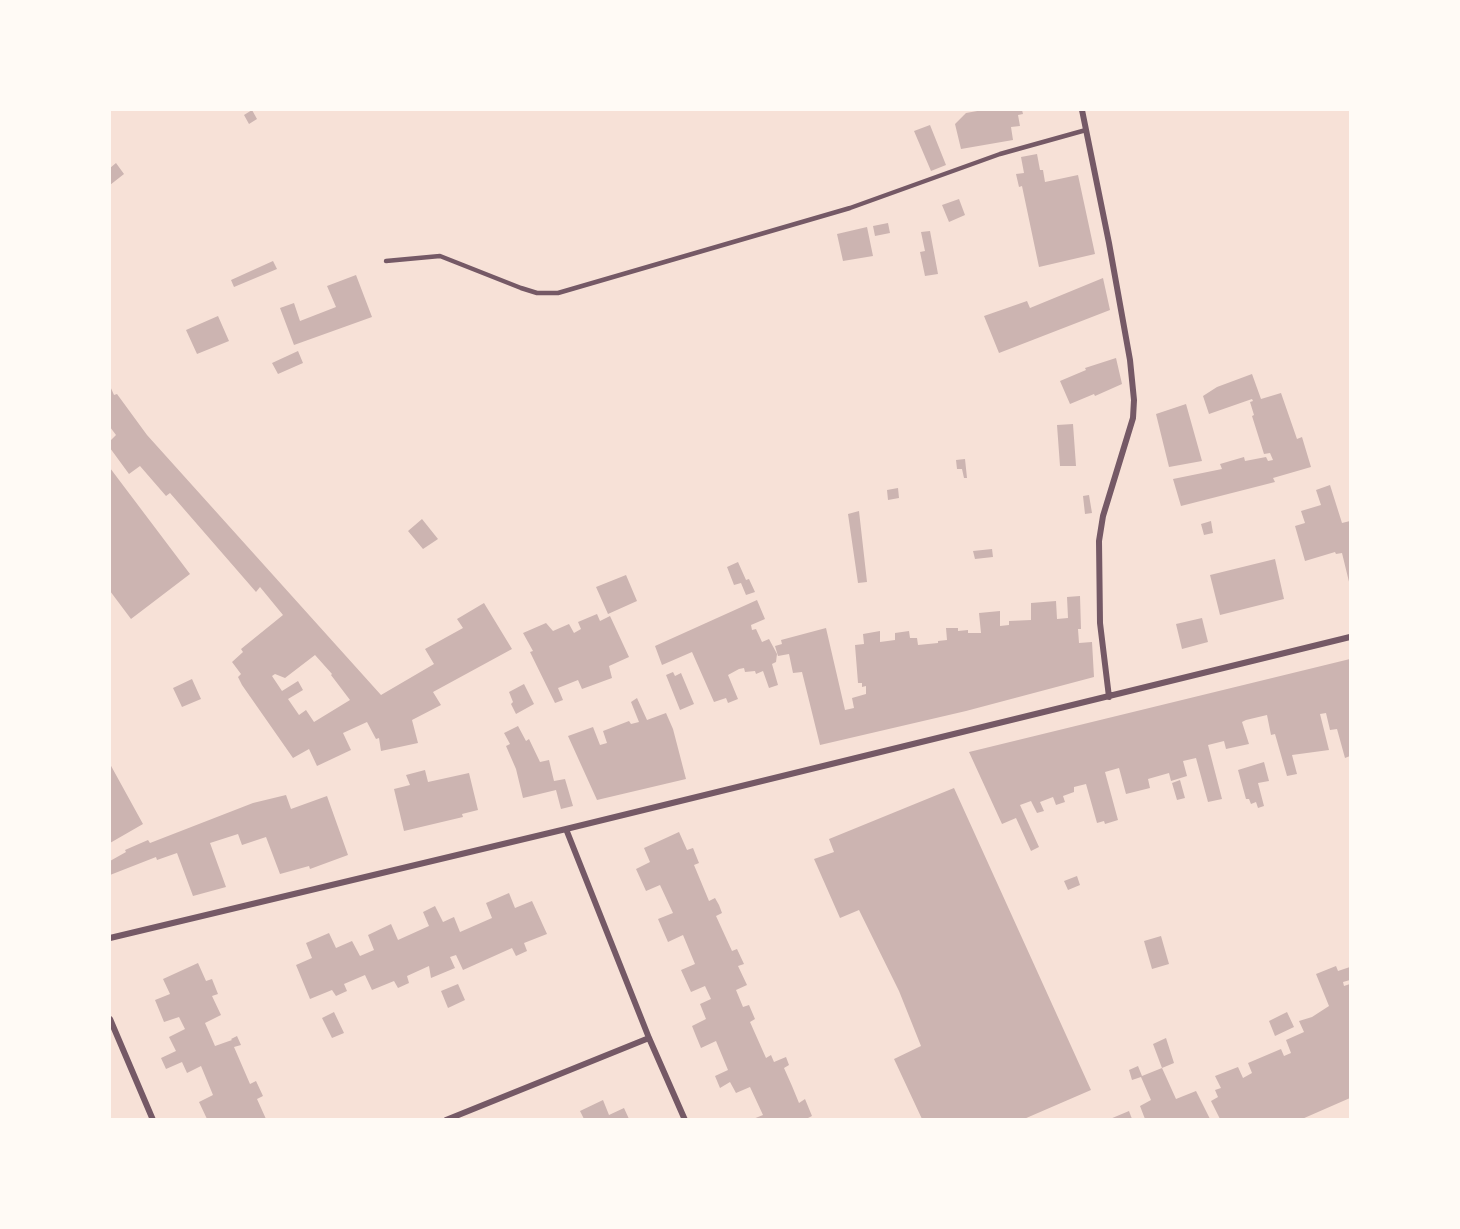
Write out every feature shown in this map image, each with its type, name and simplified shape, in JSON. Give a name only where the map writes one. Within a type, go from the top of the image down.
[{"type":"street","points":[[1082,110],[1130,360],[1134,400],[1133,418],[1103,516],[1099,541],[1100,623],[1109,696]]},
{"type":"street","points":[[110,938],[1350,637]]},
{"type":"street","points":[[566,829],[649,1038],[685,1119]]},
{"type":"street","points":[[110,1019],[153,1119]]},
{"type":"street","points":[[446,1119],[649,1038]]},
{"type":"lane","points":[[386,261],[440,256],[521,288],[537,293],[558,293],[839,212],[1000,154],[1086,130]]},
{"type":"building","points":[[252,110],[257,119],[249,124],[244,115]]},
{"type":"building","points":[[983,110],[1022,110],[1023,114],[1018,115],[1020,126],[1011,127],[1013,140],[961,149],[955,124],[966,113]]},
{"type":"building","points":[[930,125],[946,165],[931,171],[914,131]]},
{"type":"building","points":[[1037,154],[1045,182],[1078,175],[1095,254],[1039,267],[1022,186],[1019,187],[1016,174],[1024,173],[1021,157]]},
{"type":"building","points":[[116,163],[124,174],[110,185],[110,168]]},
{"type":"building","points":[[959,199],[965,215],[949,222],[942,205]]},
{"type":"building","points":[[888,223],[890,233],[875,236],[873,226]]},
{"type":"building","points":[[867,227],[873,256],[843,261],[837,234]]},
{"type":"building","points":[[930,231],[938,274],[925,276],[920,252],[925,251],[921,232]]},
{"type":"building","points":[[273,261],[277,269],[234,287],[231,280]]},
{"type":"building","points":[[356,275],[372,317],[294,345],[280,308],[294,303],[300,321],[336,307],[327,286]]},
{"type":"building","points":[[1103,278],[1110,310],[999,353],[984,316],[1027,301],[1030,308]]},
{"type":"building","points":[[218,316],[229,341],[197,354],[186,330]]},
{"type":"building","points":[[298,351],[303,363],[278,374],[272,363]]},
{"type":"building","points":[[1116,358],[1122,384],[1070,404],[1060,381],[1086,370],[1085,368]]},
{"type":"building","points":[[1252,374],[1261,399],[1281,393],[1297,439],[1302,437],[1311,467],[1273,478],[1275,482],[1181,506],[1173,479],[1222,469],[1220,464],[1244,457],[1245,461],[1266,457],[1268,461],[1273,460],[1270,453],[1264,454],[1252,416],[1254,415],[1250,402],[1253,401],[1252,399],[1209,414],[1203,396],[1217,387]]},
{"type":"building","points":[[110,386],[114,395],[117,394],[147,435],[381,695],[434,664],[425,649],[463,628],[457,619],[484,603],[512,649],[433,692],[441,705],[412,720],[418,743],[381,751],[379,738],[376,739],[367,722],[343,733],[351,750],[317,766],[309,749],[293,758],[242,685],[238,677],[241,674],[232,662],[243,652],[241,649],[283,615],[260,587],[256,592],[170,493],[166,496],[140,466],[129,474],[110,448],[110,441],[116,435],[110,427]],"holes":[[[315,655],[350,700],[314,722],[306,710],[299,715],[288,699],[303,690],[298,681],[282,691],[272,676],[275,674],[285,678]]]},
{"type":"building","points":[[1186,404],[1202,461],[1169,467],[1156,414]]},
{"type":"building","points":[[1073,424],[1076,466],[1060,466],[1057,425]]},
{"type":"building","points":[[965,459],[967,478],[964,478],[962,469],[957,469],[956,460]]},
{"type":"building","points":[[110,468],[190,574],[131,619],[110,591]]},
{"type":"building","points":[[1330,485],[1342,523],[1350,521],[1350,586],[1342,553],[1336,554],[1335,552],[1305,561],[1295,526],[1305,523],[1301,511],[1321,505],[1316,490]]},
{"type":"building","points":[[898,488],[899,498],[888,500],[887,490]]},
{"type":"building","points":[[1089,495],[1092,513],[1085,514],[1083,496]]},
{"type":"building","points":[[859,511],[867,582],[858,583],[848,514]]},
{"type":"building","points":[[422,519],[438,539],[423,549],[408,531]]},
{"type":"building","points":[[1211,521],[1213,533],[1204,535],[1201,524]]},
{"type":"building","points":[[992,549],[993,557],[975,559],[973,551]]},
{"type":"building","points":[[1275,559],[1284,599],[1220,615],[1210,575]]},
{"type":"building","points":[[738,562],[746,580],[749,579],[755,592],[746,595],[741,583],[734,585],[727,567]]},
{"type":"building","points":[[626,575],[637,601],[608,614],[596,587]]},
{"type":"building","points":[[1080,596],[1079,643],[1092,642],[1094,677],[966,711],[820,745],[802,672],[793,673],[789,654],[778,656],[775,646],[782,644],[781,640],[826,628],[845,710],[854,708],[852,698],[866,694],[866,686],[862,687],[862,683],[858,683],[855,645],[864,644],[863,634],[880,631],[880,642],[895,640],[895,633],[909,631],[910,638],[917,638],[918,645],[938,643],[938,641],[947,640],[946,628],[958,628],[958,631],[968,630],[968,633],[981,633],[979,613],[1000,611],[1000,626],[1009,625],[1009,621],[1031,620],[1031,603],[1056,601],[1057,619],[1068,618],[1067,597]]},
{"type":"building","points":[[757,600],[765,619],[751,625],[752,630],[756,629],[762,642],[769,639],[777,654],[776,662],[772,664],[778,685],[769,688],[763,671],[756,674],[755,671],[745,672],[744,668],[739,669],[728,675],[738,699],[728,703],[726,698],[714,702],[692,652],[662,665],[655,646]]},
{"type":"building","points":[[597,614],[600,621],[610,616],[629,657],[609,666],[612,678],[582,689],[578,680],[558,688],[563,700],[555,703],[523,633],[546,623],[553,631],[569,624],[574,633],[581,629],[578,622]]},
{"type":"building","points":[[1202,618],[1208,642],[1182,649],[1176,624]]},
{"type":"building","points":[[1350,659],[1350,756],[1345,758],[1337,729],[1330,730],[1326,713],[1320,714],[1329,750],[1292,755],[1297,774],[1287,776],[1275,734],[1271,735],[1267,715],[1246,720],[1242,722],[1249,744],[1226,749],[1224,741],[1208,745],[1222,799],[1208,802],[1196,758],[1183,761],[1187,776],[1171,781],[1169,773],[1148,779],[1150,788],[1126,794],[1119,768],[1105,772],[1118,820],[1105,824],[1104,821],[1097,823],[1086,784],[1074,787],[1074,792],[1063,796],[1065,802],[1056,805],[1053,797],[1040,802],[1044,811],[1037,813],[1031,801],[1020,805],[1039,847],[1031,851],[1016,818],[1002,824],[969,752]]},
{"type":"building","points":[[673,672],[675,676],[681,673],[694,704],[680,710],[666,675]]},
{"type":"building","points":[[192,679],[201,699],[182,707],[173,688]]},
{"type":"building","points":[[524,684],[534,704],[516,714],[509,692]]},
{"type":"building","points":[[637,698],[647,720],[666,713],[673,729],[686,779],[597,800],[568,736],[593,727],[600,745],[607,743],[603,731],[629,721],[631,724],[639,722],[631,702]]},
{"type":"building","points":[[518,726],[526,741],[529,739],[540,762],[549,760],[554,781],[565,779],[573,806],[561,809],[556,790],[523,798],[516,769],[506,746],[510,744],[504,733]]},
{"type":"building","points":[[1264,762],[1269,781],[1258,783],[1264,806],[1258,808],[1256,802],[1251,804],[1249,799],[1246,799],[1238,770]]},
{"type":"building","points":[[110,764],[143,824],[110,843]]},
{"type":"building","points":[[425,770],[428,782],[469,773],[478,810],[462,814],[463,817],[404,831],[394,789],[410,785],[406,775]]},
{"type":"building","points":[[1180,780],[1185,798],[1177,800],[1172,783]]},
{"type":"building","points":[[954,788],[1091,1090],[1024,1119],[922,1119],[894,1059],[921,1046],[899,991],[859,910],[840,918],[814,859],[834,852],[829,839]]},
{"type":"building","points":[[286,795],[291,809],[327,796],[348,855],[310,869],[309,866],[280,874],[266,837],[242,845],[238,834],[210,843],[226,887],[193,896],[177,853],[157,860],[156,857],[110,875],[110,861],[126,852],[125,850],[148,840],[150,843],[253,803]]},
{"type":"building","points":[[679,832],[687,850],[693,848],[699,863],[694,865],[709,901],[715,898],[719,905],[722,913],[716,916],[732,951],[737,949],[744,964],[738,966],[747,985],[736,990],[743,1007],[749,1005],[755,1019],[750,1022],[766,1058],[771,1055],[774,1062],[786,1057],[789,1065],[784,1068],[799,1103],[805,1099],[812,1116],[806,1119],[753,1119],[763,1115],[750,1087],[736,1093],[730,1082],[720,1088],[715,1076],[728,1070],[716,1041],[701,1048],[692,1026],[706,1019],[700,1004],[711,999],[705,986],[691,992],[681,970],[695,964],[683,935],[668,942],[658,919],[673,913],[660,885],[646,891],[636,869],[650,862],[644,848]]},
{"type":"building","points":[[1077,876],[1080,885],[1068,890],[1064,881]]},
{"type":"building","points":[[509,893],[515,908],[532,901],[547,934],[524,943],[527,951],[516,956],[512,948],[463,970],[456,955],[450,957],[455,968],[431,978],[429,966],[407,976],[409,983],[398,988],[394,981],[372,990],[365,975],[344,984],[347,991],[336,996],[332,990],[310,999],[296,965],[312,958],[306,943],[329,933],[336,948],[352,941],[360,956],[374,950],[368,935],[391,924],[398,940],[429,926],[423,912],[435,906],[443,922],[454,917],[460,932],[492,918],[486,903]]},
{"type":"building","points":[[1161,936],[1169,964],[1152,969],[1144,941]]},
{"type":"building","points":[[198,963],[206,981],[212,979],[218,994],[212,996],[221,1015],[205,1023],[215,1046],[237,1036],[241,1045],[234,1047],[250,1084],[256,1081],[263,1096],[257,1099],[266,1119],[207,1119],[199,1102],[213,1095],[201,1066],[187,1073],[182,1062],[166,1069],[161,1058],[176,1051],[169,1037],[185,1029],[179,1017],[164,1022],[155,1000],[170,994],[163,979]]},
{"type":"building","points":[[1336,966],[1338,971],[1350,967],[1350,980],[1343,982],[1344,986],[1350,984],[1350,1098],[1302,1119],[1220,1119],[1211,1101],[1218,1097],[1215,1090],[1221,1088],[1215,1076],[1238,1067],[1243,1078],[1252,1073],[1248,1063],[1281,1049],[1284,1056],[1291,1053],[1286,1040],[1304,1032],[1299,1021],[1312,1017],[1329,1006],[1316,974]]},
{"type":"building","points":[[458,984],[465,1000],[448,1008],[441,991]]},
{"type":"building","points":[[334,1012],[344,1033],[332,1038],[322,1018]]},
{"type":"building","points":[[1287,1012],[1294,1027],[1275,1036],[1269,1021]]},
{"type":"building","points":[[1166,1038],[1174,1063],[1162,1068],[1153,1044]]},
{"type":"building","points":[[1138,1066],[1142,1076],[1162,1068],[1176,1099],[1196,1091],[1210,1119],[1145,1119],[1140,1106],[1151,1100],[1141,1077],[1132,1080],[1129,1070]]},
{"type":"building","points":[[603,1100],[609,1115],[624,1108],[629,1119],[584,1119],[580,1111]]},
{"type":"building","points":[[1129,1111],[1132,1119],[1110,1119]]}]
